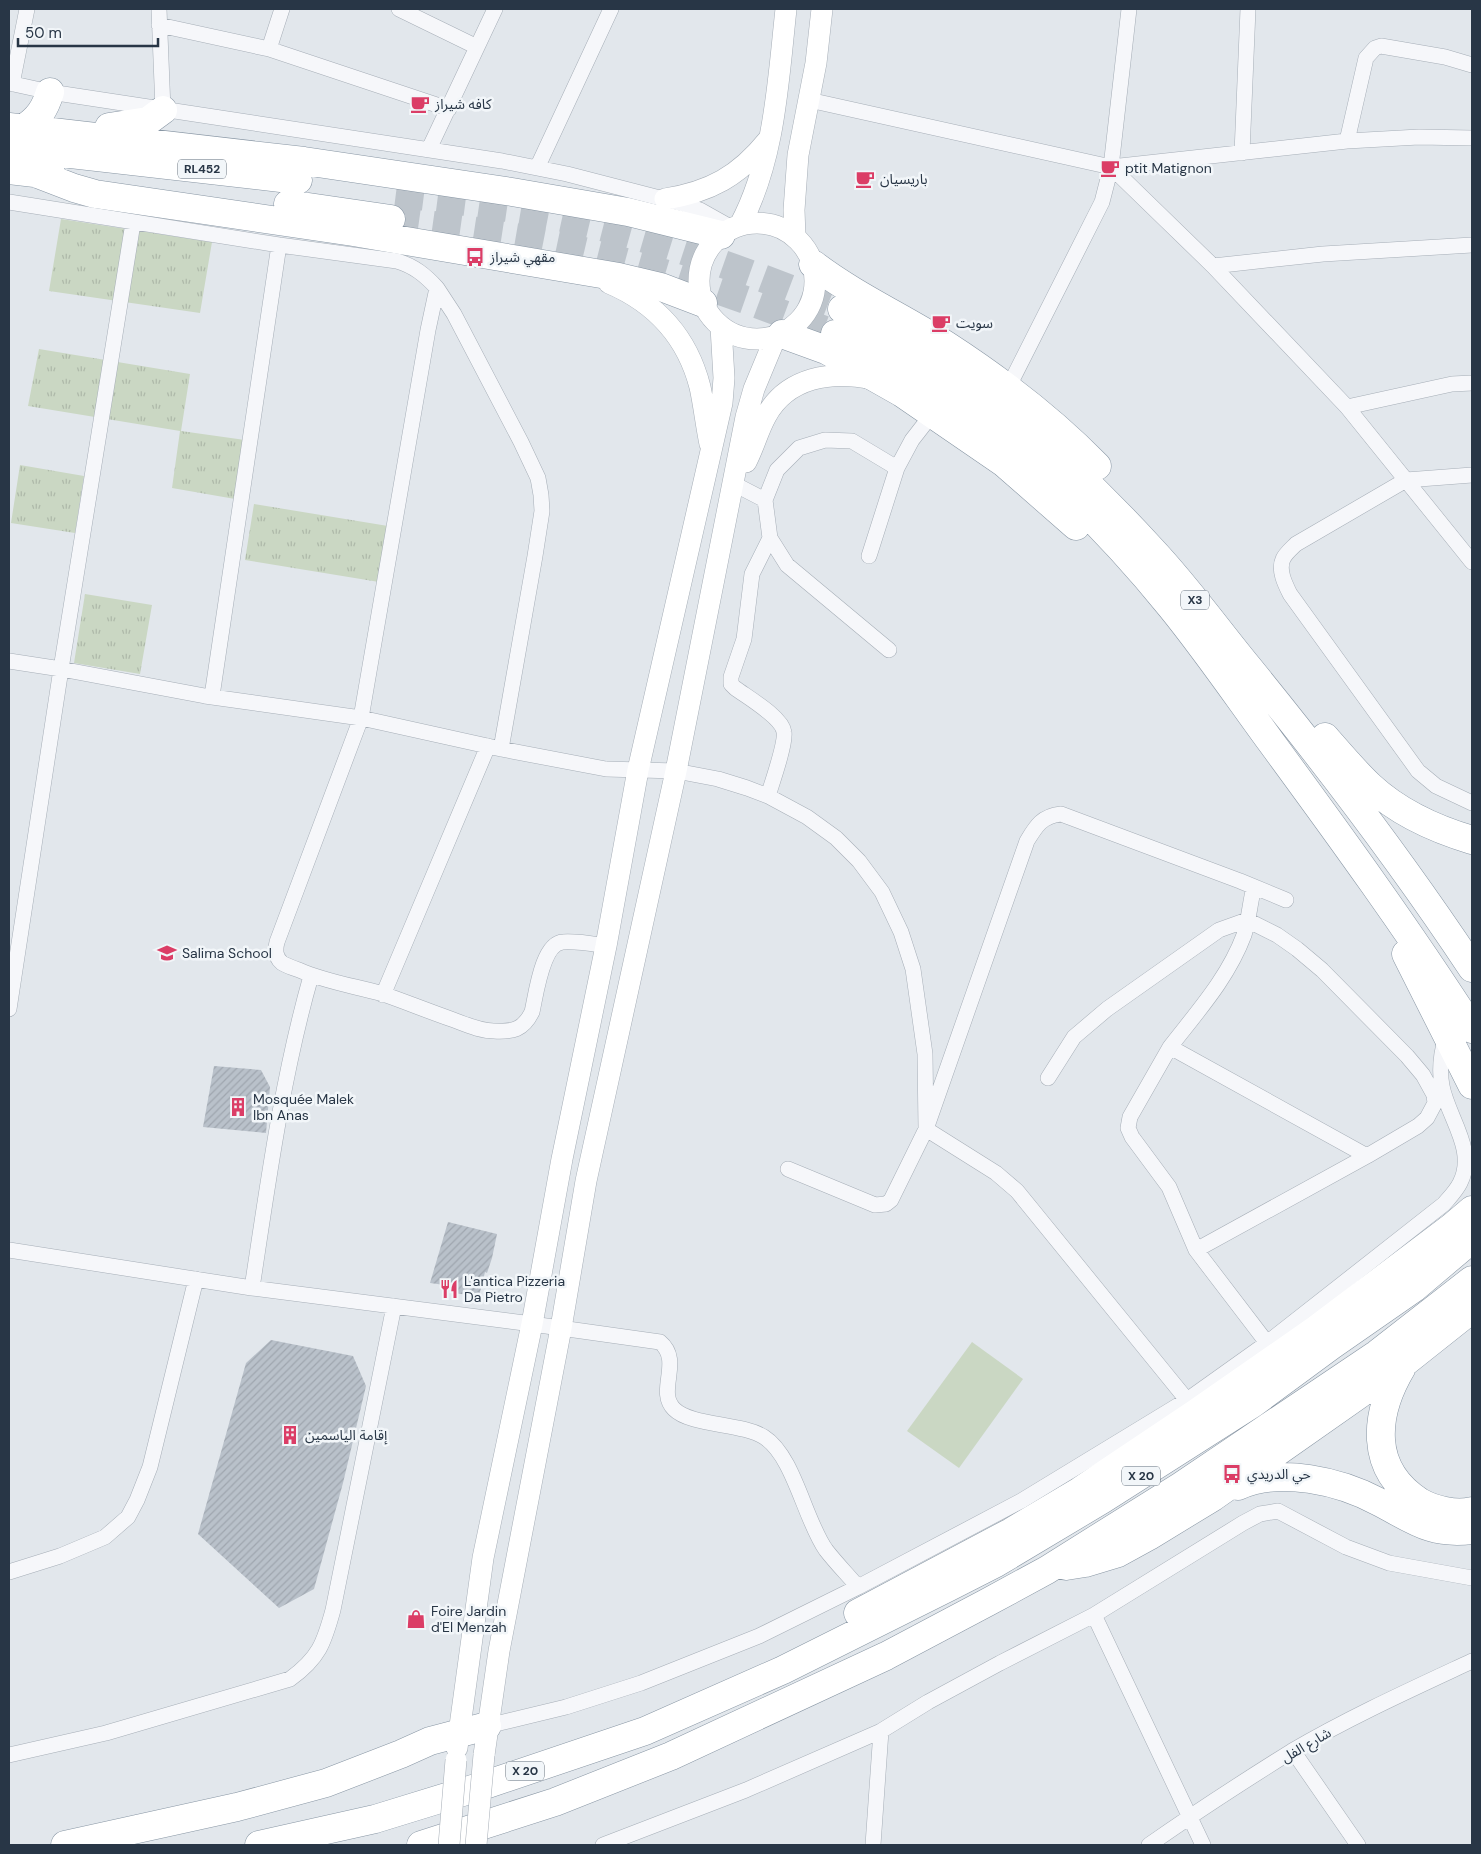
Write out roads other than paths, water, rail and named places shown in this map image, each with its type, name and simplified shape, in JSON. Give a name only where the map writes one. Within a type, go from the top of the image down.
[{"type":"highway","points":[[14,134],[33,122],[41,113],[47,103],[50,92]]},
{"type":"highway","points":[[90,135],[111,126],[148,122],[163,110]]},
{"type":"highway","points":[[14,134],[90,135],[304,162],[512,192],[731,230]]},
{"type":"highway","name":"RL452","points":[[14,134],[278,177],[394,206],[285,203],[22,171]]},
{"type":"highway","points":[[22,171],[95,194],[353,232],[640,281],[703,303]]},
{"type":"highway","points":[[813,264],[846,288],[945,344],[1008,388],[1067,438],[1136,507],[1163,540],[1174,557],[1191,595]]},
{"type":"highway","name":"X3","points":[[1459,1032],[1378,890],[1172,609],[1136,565],[1063,489],[1025,455],[984,423],[907,372],[872,352],[838,322],[880,328],[917,349],[996,404],[1076,471],[1152,549],[1191,595],[1366,817],[1472,968]]},
{"type":"highway","points":[[779,335],[826,350],[885,382],[1004,463],[1089,538],[1134,583],[1185,641],[1220,674]]},
{"type":"highway","points":[[1224,638],[1276,683],[1370,786],[1404,812],[1441,831],[1472,840]]},
{"type":"highway","points":[[1459,1032],[1472,1085]]},
{"type":"highway","points":[[797,1663],[847,1620],[866,1608],[1046,1512],[1187,1420],[1317,1329],[1472,1210]]},
{"type":"highway","name":"X 20","points":[[259,1845],[375,1819],[645,1730],[797,1663],[996,1563],[1158,1465],[1252,1404],[1414,1288],[1472,1239]]},
{"type":"highway","name":"X 20","points":[[421,1845],[555,1802],[671,1756],[886,1656],[1047,1570],[1181,1486],[1377,1354],[1472,1280]]},
{"type":"highway","points":[[1047,1570],[1085,1563],[1118,1553],[1157,1532],[1214,1497],[1404,1363],[1472,1309]]},
{"type":"highway","points":[[1404,1363],[1391,1385],[1383,1409],[1381,1434],[1384,1460],[1394,1479],[1408,1494],[1426,1505],[1447,1511],[1472,1511]]},
{"type":"highway","points":[[1214,1497],[1242,1484],[1272,1478],[1303,1478],[1333,1484],[1356,1492],[1378,1501],[1417,1523],[1436,1530],[1456,1532],[1472,1530]]},
{"type":"highway","points":[[65,1845],[237,1808],[326,1783],[430,1741],[487,1726]]},
{"type":"street","points":[[27,9],[10,84],[163,110],[430,149],[537,168],[665,199],[700,210],[731,230]]},
{"type":"street","points":[[160,9],[163,110]]},
{"type":"street","points":[[268,49],[282,9]]},
{"type":"street","points":[[399,9],[477,47]]},
{"type":"street","points":[[430,149],[495,9]]},
{"type":"street","points":[[537,168],[611,9]]},
{"type":"street","points":[[731,230],[758,186],[778,85],[786,9]]},
{"type":"street","points":[[795,236],[795,182],[798,155],[809,100],[822,9]]},
{"type":"street","points":[[1008,388],[1102,202],[1111,167],[1129,9]]},
{"type":"street","points":[[1242,153],[1248,9]]},
{"type":"street","points":[[159,24],[268,49],[449,109]]},
{"type":"street","points":[[1347,141],[1366,58],[1375,48],[1380,46],[1445,57],[1472,65]]},
{"type":"street","points":[[809,100],[1111,167],[1347,141],[1419,137],[1472,138]]},
{"type":"street","points":[[665,199],[692,194],[724,180],[752,159],[769,138]]},
{"type":"street","points":[[1111,167],[1213,266],[1347,407],[1472,562]]},
{"type":"street","points":[[9,202],[133,223],[397,261],[409,265],[437,288],[454,314],[521,442],[538,478],[542,511],[536,556],[494,748],[383,994]]},
{"type":"street","points":[[9,1009],[61,669],[133,223]]},
{"type":"street","points":[[755,223],[769,224],[795,236],[806,249],[813,264],[816,280],[814,297],[807,312],[796,325],[779,335],[762,339],[747,339],[733,335],[721,327],[710,316],[703,303],[699,288],[699,274],[703,259],[710,246],[731,230],[755,223]]},
{"type":"street","points":[[212,696],[279,245]]},
{"type":"street","points":[[1213,266],[1323,254],[1472,245]]},
{"type":"street","points":[[579,270],[639,297],[663,318],[676,333],[686,350],[700,387],[711,451]]},
{"type":"street","points":[[437,288],[426,340],[361,718],[275,949],[276,956],[281,962],[311,976],[383,994],[475,1028],[509,1031],[522,1027],[532,1012],[547,953],[554,944],[563,942],[606,946]]},
{"type":"street","points":[[449,1845],[458,1733],[483,1558],[532,1324],[562,1159],[606,946],[638,770],[722,403],[724,378],[721,327]]},
{"type":"street","points":[[476,1845],[487,1726],[499,1651],[561,1328],[586,1181],[676,771],[746,417],[761,372],[779,335]]},
{"type":"street","points":[[734,484],[750,456],[766,414],[781,396],[791,388],[801,382],[834,376],[851,376],[885,382]]},
{"type":"street","points":[[1347,407],[1452,384],[1472,383]]},
{"type":"street","points":[[869,556],[897,468],[912,440],[933,413]]},
{"type":"street","points":[[889,650],[787,565],[770,538],[765,500],[777,470],[798,448],[825,440],[852,441],[897,468]]},
{"type":"street","points":[[1472,475],[1406,480],[1296,544],[1282,559],[1284,581],[1290,594],[1418,771],[1436,786],[1472,803]]},
{"type":"street","points":[[734,484],[765,500]]},
{"type":"street","points":[[768,796],[784,732],[778,721],[731,684],[731,677],[744,639],[752,574],[770,538]]},
{"type":"street","points":[[9,661],[212,696],[361,718],[494,748],[606,768],[676,771],[718,779],[768,796],[808,817],[836,838],[859,861],[882,892],[901,932],[913,970],[925,1054],[926,1129]]},
{"type":"street","points":[[788,1170],[875,1204],[886,1204],[891,1200],[926,1129],[1027,841],[1034,829],[1050,815],[1061,814],[1254,886],[1286,900]]},
{"type":"street","points":[[1254,886],[1244,934],[1232,963],[1170,1047],[1130,1117],[1128,1128],[1132,1137],[1169,1187],[1196,1250],[1267,1343]]},
{"type":"street","points":[[1048,1078],[1074,1038],[1107,1009],[1219,930],[1247,920],[1284,940],[1322,970],[1407,1056],[1423,1075],[1434,1095],[1435,1103],[1427,1118],[1418,1126],[1196,1250]]},
{"type":"street","points":[[252,1288],[277,1124],[299,1017],[311,976]]},
{"type":"street","points":[[487,1726],[566,1706],[642,1683],[759,1636],[858,1587],[1021,1500],[1187,1400],[1267,1343],[1444,1204],[1460,1183],[1465,1169],[1465,1153],[1442,1087],[1440,1070],[1442,1052],[1459,1032]]},
{"type":"street","points":[[1170,1047],[1367,1156]]},
{"type":"street","points":[[926,1129],[996,1172],[1017,1191],[1187,1400]]},
{"type":"street","points":[[9,1250],[252,1288],[660,1342],[667,1348],[669,1354],[668,1393],[674,1409],[687,1417],[740,1429],[764,1437],[774,1446],[786,1465],[826,1550],[858,1587]]},
{"type":"street","points":[[9,1572],[60,1556],[106,1537],[128,1517],[150,1467],[196,1280]]},
{"type":"street","points":[[9,1755],[106,1733],[290,1679],[306,1667],[318,1653],[326,1635],[333,1610],[394,1306]]},
{"type":"street","points":[[603,1845],[746,1790],[881,1731],[944,1693],[1094,1615],[1243,1522],[1260,1514],[1278,1511],[1346,1547],[1389,1563],[1472,1578]]},
{"type":"street","points":[[1094,1615],[1203,1845]]},
{"type":"street","name":"شارع الفل","points":[[1149,1845],[1189,1817],[1293,1751],[1400,1694],[1472,1661]]},
{"type":"street","points":[[874,1845],[881,1731]]},
{"type":"street","points":[[1293,1751],[1358,1845]]},
{"type":"tunnel","points":[[396,193],[531,212],[610,229],[711,260],[777,283],[842,309]]},
{"type":"tunnel","points":[[391,219],[530,240],[609,257],[707,287],[835,334]]},
{"type":"place","name":"کافه شيراز","points":[[420,104]]},
{"type":"place","name":"ptit Matignon","points":[[1110,168]]},
{"type":"place","name":"باريسيان","points":[[865,179]]},
{"type":"place","name":"مقهي شيراز","points":[[475,257]]},
{"type":"place","name":"سويت","points":[[941,323]]},
{"type":"place","name":"Salima School","points":[[167,953]]},
{"type":"place","name":"Mosquée Malek Ibn Anas","points":[[238,1107]]},
{"type":"place","name":"L'antica Pizzeria Da Pietro","points":[[449,1289]]},
{"type":"place","name":"إقامة الياسمين","points":[[290,1435]]},
{"type":"place","name":"حي الدريدي","points":[[1232,1474]]},
{"type":"place","name":"Foire Jardin d'El Menzah","points":[[416,1619]]}]
